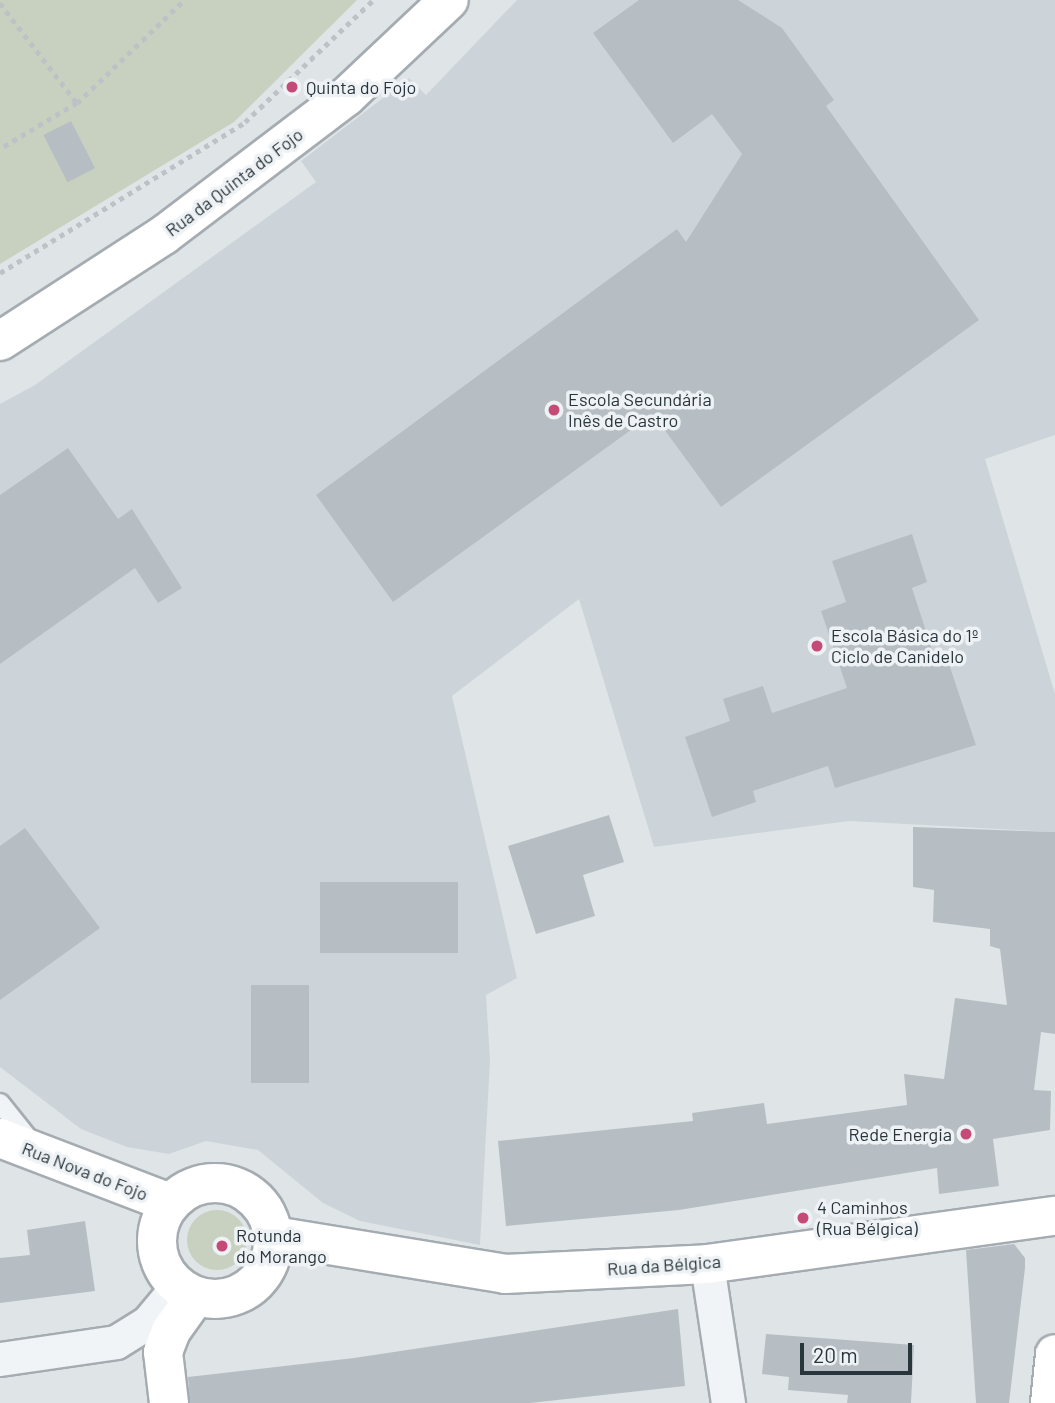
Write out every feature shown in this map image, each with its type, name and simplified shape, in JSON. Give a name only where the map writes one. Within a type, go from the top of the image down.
[{"type":"main road","name":"Rua da Quinta do Fojo","points":[[0,341],[164,235],[346,97],[449,0]]},
{"type":"main road","name":"Rua Nova do Fojo","points":[[0,1138],[170,1203]]},
{"type":"main road","points":[[224,1182],[242,1188],[258,1200],[274,1236],[272,1255],[251,1287],[215,1299],[187,1291],[166,1273],[158,1247],[161,1219],[170,1203],[204,1183],[224,1182]]},
{"type":"main road","name":"Rua da Bélgica","points":[[274,1236],[505,1274],[708,1264],[1055,1216]]},
{"type":"main road","points":[[169,1403],[163,1352],[187,1291]]},
{"type":"main road","points":[[1050,1403],[1055,1354]]},
{"type":"street","points":[[708,1264],[728,1403]]},
{"type":"street","points":[[0,1359],[116,1342],[147,1323],[187,1291]]},
{"type":"lane","points":[[0,1103],[41,1154]]},
{"type":"path","points":[[0,149],[77,103],[184,0]]},
{"type":"path","points":[[0,273],[245,122],[373,0]]},
{"type":"path","points":[[0,3],[77,103]]},
{"type":"shaded area","points":[[517,0],[1055,0],[1055,435],[985,459],[1055,694],[1055,832],[849,821],[654,847],[579,599],[452,696],[517,978],[486,995],[490,1060],[480,1245],[360,1221],[323,1203],[258,1150],[206,1141],[169,1154],[127,1147],[81,1129],[0,1067],[0,404],[35,385],[316,182],[301,161],[409,78],[426,95]]},
{"type":"green space","points":[[0,0],[357,0],[234,122],[0,264]]},
{"type":"green space","points":[[211,1210],[223,1210],[242,1223],[247,1240],[245,1252],[234,1265],[223,1270],[211,1270],[192,1257],[187,1246],[187,1234],[200,1215]]},
{"type":"building","points":[[639,0],[738,0],[782,28],[834,100],[826,106],[979,320],[721,507],[653,414],[393,602],[316,495],[677,229],[686,242],[742,154],[712,114],[673,143],[593,33]]},
{"type":"building","points":[[71,121],[95,168],[67,182],[43,135]]},
{"type":"building","points":[[68,448],[118,519],[132,509],[182,588],[158,603],[135,568],[0,664],[0,495]]},
{"type":"building","points":[[912,534],[927,582],[912,588],[936,662],[947,658],[976,745],[835,788],[828,766],[753,791],[756,802],[712,817],[685,737],[730,721],[723,699],[763,686],[772,713],[847,688],[821,611],[846,602],[832,561]]},
{"type":"building","points":[[609,815],[624,862],[583,875],[595,916],[536,934],[508,846]]},
{"type":"building","points":[[913,827],[1055,832],[1055,1034],[1041,1032],[1034,1090],[1051,1091],[1050,1130],[993,1139],[999,1186],[939,1194],[937,1168],[679,1210],[506,1226],[498,1141],[693,1121],[692,1113],[764,1103],[767,1124],[907,1105],[904,1074],[944,1079],[955,998],[1007,1005],[1000,949],[990,946],[990,929],[933,922],[934,890],[913,887]]},
{"type":"building","points":[[25,828],[100,928],[0,1000],[0,846]]},
{"type":"building","points":[[320,882],[458,882],[458,953],[320,953]]},
{"type":"building","points":[[251,985],[309,985],[309,1083],[251,1083]]},
{"type":"building","points":[[85,1221],[95,1291],[0,1303],[0,1258],[30,1255],[27,1230]]},
{"type":"building","points":[[1014,1244],[1025,1258],[1025,1268],[1009,1403],[976,1403],[966,1250]]},
{"type":"building","points":[[678,1309],[685,1386],[530,1403],[190,1403],[188,1377],[354,1358]]},
{"type":"building","points":[[766,1334],[914,1345],[911,1403],[847,1403],[848,1395],[788,1390],[789,1377],[762,1374]]},
{"type":"place","name":"Quinta do Fojo","points":[[292,87]]},
{"type":"place","name":"Escola Secundária Inês de Castro","points":[[554,410]]},
{"type":"place","name":"Escola Básica do 1º Ciclo de Canidelo","points":[[817,646]]},
{"type":"place","name":"Rede Energia","points":[[966,1134]]},
{"type":"place","name":"4 Caminhos (Rua Bélgica)","points":[[803,1218]]},
{"type":"place","name":"Rotunda do Morango","points":[[222,1246]]}]
